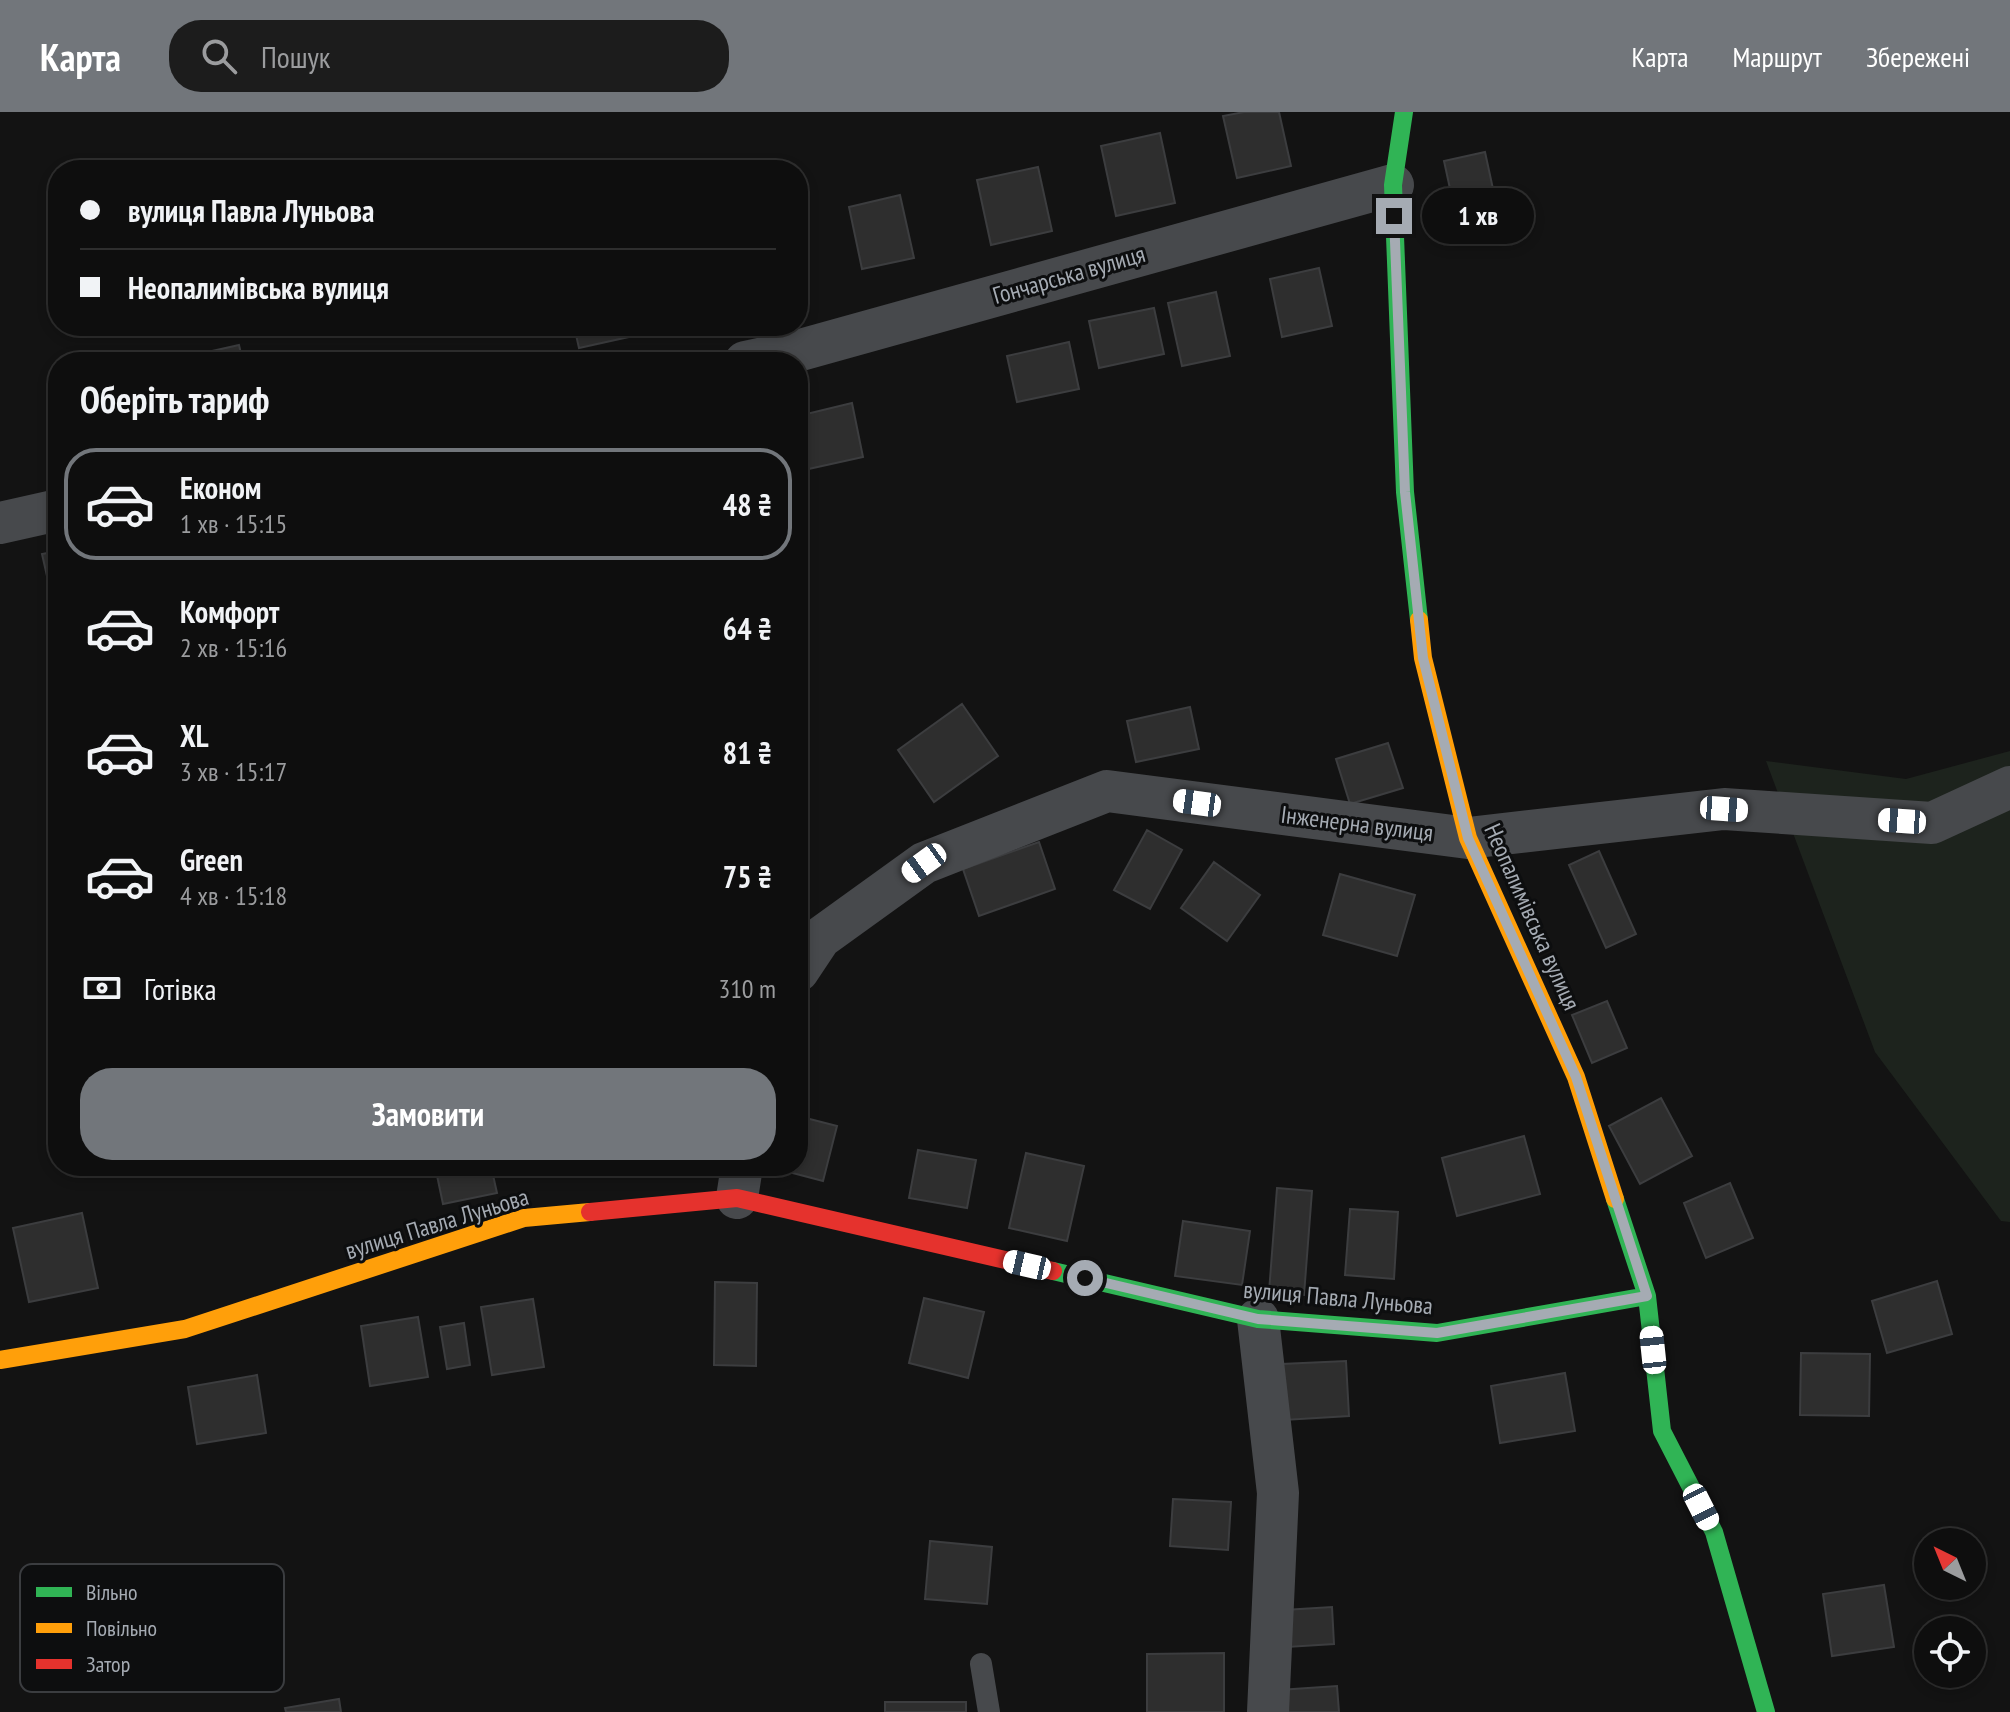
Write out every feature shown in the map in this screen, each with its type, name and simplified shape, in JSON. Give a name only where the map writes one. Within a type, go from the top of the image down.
[{"type":"street","name":"Неопалимівська вулиця","points":[[1404,112],[1393,185],[1405,492],[1423,658],[1468,838],[1576,1077],[1647,1296],[1662,1431],[1714,1532],[1766,1712]]},
{"type":"street","name":"Гончарська вулиця","points":[[790,352],[1393,185]]},
{"type":"street","points":[[0,523],[48,512]]},
{"type":"street","name":"Інженерна вулиця","points":[[808,956],[820,938],[924,863],[1107,791],[1468,838],[1724,809],[1932,823],[2010,787]]},
{"type":"street","name":"вулиця Павла Луньова","points":[[0,1360],[185,1329],[524,1218],[740,1182],[1258,1319],[1437,1333],[1647,1296]]},
{"type":"street","points":[[1258,1319],[1278,1493],[1268,1712]]},
{"type":"lane","points":[[981,1664],[989,1712]]},
{"type":"shaded area","points":[[2010,751],[2010,1222],[2001,1221],[1875,1052],[1766,761],[1906,779]]},
{"type":"building","points":[[1244,112],[1279,112],[1291,166],[1237,178],[1223,116]]},
{"type":"building","points":[[1160,133],[1175,203],[1116,216],[1101,146]]},
{"type":"building","points":[[1485,152],[1498,212],[1457,221],[1444,161]]},
{"type":"building","points":[[1038,167],[1052,231],[991,245],[977,180]]},
{"type":"building","points":[[900,195],[914,258],[862,269],[849,207]]},
{"type":"building","points":[[1319,268],[1332,326],[1282,337],[1270,279]]},
{"type":"building","points":[[1216,292],[1230,356],[1182,366],[1168,303]]},
{"type":"building","points":[[1154,308],[1164,354],[1099,368],[1089,321]]},
{"type":"building","points":[[576,336],[633,336],[579,348]]},
{"type":"building","points":[[1069,342],[1079,389],[1017,402],[1007,356]]},
{"type":"building","points":[[239,345],[241,352],[208,352]]},
{"type":"building","points":[[852,403],[863,457],[808,469],[808,414]]},
{"type":"building","points":[[48,553],[48,580],[42,554]]},
{"type":"building","points":[[962,704],[998,756],[934,802],[898,750]]},
{"type":"building","points":[[1190,707],[1199,749],[1136,762],[1127,721]]},
{"type":"building","points":[[1388,743],[1403,788],[1350,804],[1336,759]]},
{"type":"building","points":[[1147,830],[1182,850],[1150,909],[1114,890]]},
{"type":"building","points":[[1039,842],[1055,889],[979,916],[963,869]]},
{"type":"building","points":[[1599,851],[1636,934],[1606,948],[1569,865]]},
{"type":"building","points":[[1214,862],[1260,895],[1227,941],[1181,908]]},
{"type":"building","points":[[1340,874],[1415,895],[1397,956],[1323,935]]},
{"type":"building","points":[[1607,1001],[1627,1048],[1592,1063],[1572,1015]]},
{"type":"building","points":[[1661,1098],[1692,1156],[1640,1184],[1609,1126]]},
{"type":"building","points":[[808,1119],[837,1126],[823,1181],[804,1176],[808,1176]]},
{"type":"building","points":[[1524,1136],[1540,1194],[1457,1216],[1442,1158]]},
{"type":"building","points":[[918,1150],[976,1160],[967,1208],[909,1198]]},
{"type":"building","points":[[1026,1153],[1084,1166],[1067,1241],[1009,1228]]},
{"type":"building","points":[[437,1176],[493,1176],[497,1193],[443,1204]]},
{"type":"building","points":[[1730,1183],[1753,1238],[1706,1258],[1684,1203]]},
{"type":"building","points":[[1277,1188],[1312,1191],[1304,1295],[1269,1292]]},
{"type":"building","points":[[1350,1209],[1398,1212],[1394,1279],[1345,1275]]},
{"type":"building","points":[[82,1213],[98,1288],[29,1302],[13,1228]]},
{"type":"building","points":[[1183,1221],[1250,1231],[1242,1285],[1175,1276]]},
{"type":"building","points":[[1937,1281],[1952,1334],[1887,1353],[1872,1301]]},
{"type":"building","points":[[715,1282],[757,1283],[756,1366],[714,1365]]},
{"type":"building","points":[[924,1298],[984,1312],[968,1378],[909,1363]]},
{"type":"building","points":[[533,1299],[544,1367],[492,1375],[481,1307]]},
{"type":"building","points":[[418,1317],[428,1377],[370,1386],[361,1326]]},
{"type":"building","points":[[464,1323],[470,1365],[447,1369],[440,1327]]},
{"type":"building","points":[[1801,1353],[1870,1354],[1869,1416],[1800,1415]]},
{"type":"building","points":[[1346,1361],[1349,1416],[1284,1420],[1282,1364]]},
{"type":"building","points":[[1565,1373],[1575,1431],[1500,1443],[1491,1386]]},
{"type":"building","points":[[257,1375],[266,1433],[197,1444],[188,1387]]},
{"type":"building","points":[[1173,1499],[1231,1502],[1228,1550],[1170,1546]]},
{"type":"building","points":[[930,1541],[992,1547],[987,1604],[925,1599]]},
{"type":"building","points":[[1884,1585],[1894,1647],[1832,1656],[1823,1594]]},
{"type":"building","points":[[1332,1607],[1334,1644],[1287,1647],[1284,1610]]},
{"type":"building","points":[[1224,1653],[1224,1712],[1147,1712],[1147,1654]]},
{"type":"building","points":[[1337,1686],[1339,1712],[1281,1712],[1279,1690]]},
{"type":"building","points":[[339,1699],[341,1712],[286,1712],[285,1708]]},
{"type":"building","points":[[885,1702],[966,1702],[966,1712],[885,1712]]},
{"type":"traffic: fast","points":[[1404,112],[1393,185],[1405,492],[1419,620]]},
{"type":"traffic: fast","points":[[1615,1199],[1647,1296],[1662,1431],[1714,1532],[1766,1712]]},
{"type":"traffic: fast","points":[[1053,1271],[1258,1319],[1437,1333],[1647,1296]]},
{"type":"traffic: slow","points":[[1419,620],[1423,658],[1468,838],[1576,1077],[1615,1199]]},
{"type":"traffic: slow","points":[[0,1360],[185,1329],[524,1218],[590,1212]]},
{"type":"traffic: jam","points":[[590,1212],[737,1198],[1053,1271]]},
{"type":"route","points":[[1085,1278],[1258,1319],[1437,1333],[1647,1296],[1576,1077],[1468,838],[1423,658],[1405,492],[1394,216]]}]
